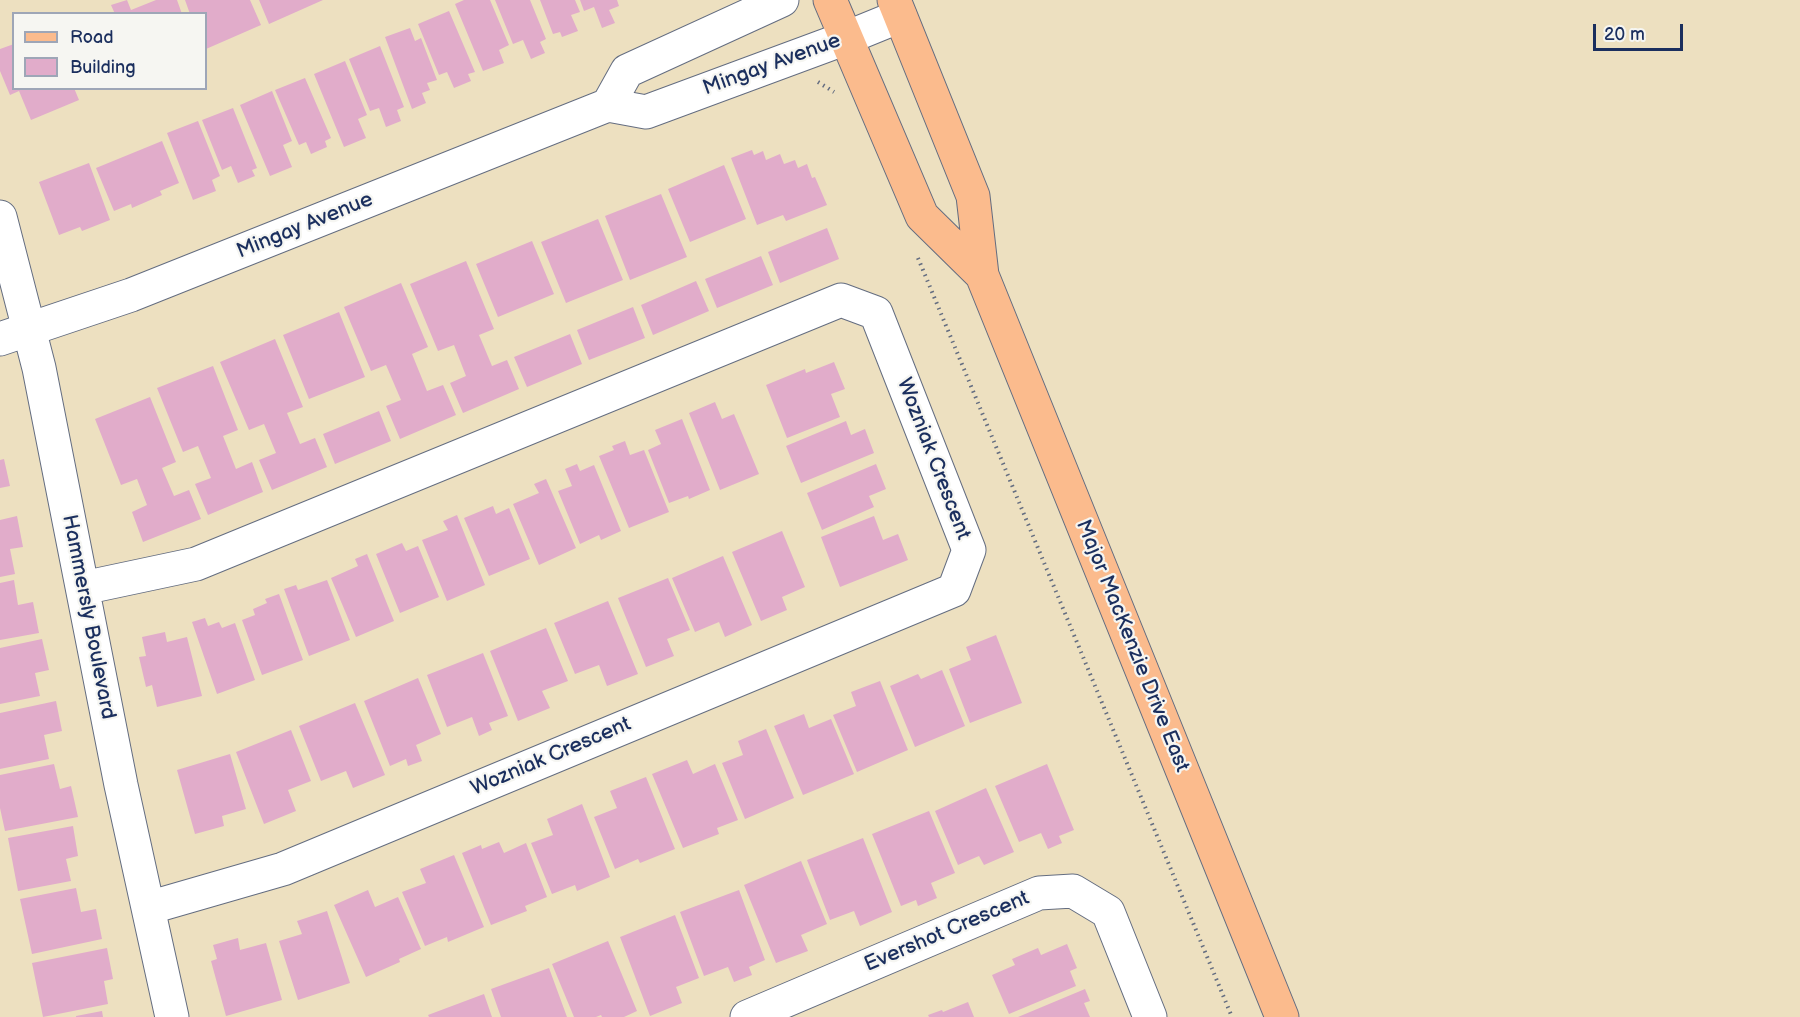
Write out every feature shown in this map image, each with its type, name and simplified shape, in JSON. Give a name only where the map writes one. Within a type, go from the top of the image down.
[{"type":"main road","name":"Major MacKenzie Drive East","points":[[830,0],[922,216],[982,275]]},
{"type":"main road","name":"Major MacKenzie Drive East","points":[[897,8],[973,196],[982,275],[1282,1017]]},
{"type":"street","points":[[608,105],[627,71],[783,0]]},
{"type":"street","name":"Mingay Avenue","points":[[0,339],[131,296],[608,105],[646,112],[846,38],[897,8]]},
{"type":"street","name":"Hammersly Boulevard","points":[[0,217],[30,329],[171,1017]]},
{"type":"street","name":"Wozniak Crescent","points":[[82,588],[196,564],[841,300],[876,313],[969,550],[954,590],[283,869],[148,908]]},
{"type":"street","name":"Evershot Crescent","points":[[747,1017],[1039,893],[1073,891],[1108,912],[1150,1017]]},
{"type":"path","points":[[809,76],[839,96]]},
{"type":"path","points":[[914,250],[1232,1017]]},
{"type":"building","points":[[127,0],[131,10],[156,0],[177,0],[181,12],[114,12],[111,5]]},
{"type":"building","points":[[185,0],[250,0],[261,25],[207,49],[207,12],[189,12]]},
{"type":"building","points":[[259,0],[323,0],[269,24]]},
{"type":"building","points":[[464,0],[490,0],[509,45],[499,50],[504,63],[483,71],[455,4]]},
{"type":"building","points":[[495,0],[530,0],[546,39],[540,42],[545,53],[531,59],[523,40],[513,44]]},
{"type":"building","points":[[540,0],[575,0],[580,12],[571,15],[578,31],[562,37],[560,32],[553,34]]},
{"type":"building","points":[[580,0],[617,0],[619,6],[609,10],[615,23],[602,28],[594,7],[584,11]]},
{"type":"building","points":[[449,11],[475,72],[468,74],[471,81],[454,88],[447,72],[439,75],[418,24]]},
{"type":"building","points":[[410,28],[415,41],[421,38],[437,80],[427,83],[430,90],[422,93],[426,103],[412,109],[385,37]]},
{"type":"building","points":[[12,45],[12,90],[75,90],[79,100],[31,120],[19,91],[10,95],[0,71],[0,49]]},
{"type":"building","points":[[380,46],[404,107],[397,110],[401,121],[386,127],[379,108],[370,111],[349,59]]},
{"type":"building","points":[[345,61],[367,115],[358,119],[366,138],[344,147],[314,74]]},
{"type":"building","points":[[305,78],[331,138],[325,141],[327,147],[311,154],[306,142],[299,145],[275,90]]},
{"type":"building","points":[[272,91],[292,141],[283,145],[292,167],[270,176],[240,105]]},
{"type":"building","points":[[233,108],[257,168],[252,170],[255,176],[238,183],[231,166],[222,170],[202,120]]},
{"type":"building","points":[[198,121],[220,176],[212,180],[216,191],[193,200],[167,133]]},
{"type":"building","points":[[162,141],[179,183],[160,191],[162,195],[132,208],[131,204],[114,211],[96,168]]},
{"type":"building","points":[[752,150],[754,155],[763,151],[766,160],[780,154],[784,164],[795,160],[798,168],[807,164],[827,205],[786,221],[783,215],[757,225],[731,158]]},
{"type":"building","points":[[89,163],[110,220],[82,231],[80,227],[59,235],[39,182]]},
{"type":"building","points":[[724,165],[746,219],[690,242],[668,189]]},
{"type":"building","points":[[661,194],[687,257],[630,280],[605,216]]},
{"type":"building","points":[[598,219],[623,280],[566,303],[541,242]]},
{"type":"building","points":[[827,228],[839,259],[780,283],[768,252]]},
{"type":"building","points":[[532,241],[554,294],[498,317],[476,264]]},
{"type":"building","points":[[761,256],[773,285],[717,308],[705,279]]},
{"type":"building","points":[[466,261],[494,329],[479,335],[492,366],[507,360],[519,389],[463,413],[450,383],[466,376],[454,345],[438,351],[410,284]]},
{"type":"building","points":[[696,281],[709,311],[653,335],[641,305]]},
{"type":"building","points":[[401,283],[428,347],[412,354],[427,391],[443,385],[456,415],[400,439],[386,406],[401,400],[386,365],[371,371],[344,307]]},
{"type":"building","points":[[633,307],[645,338],[589,360],[577,330]]},
{"type":"building","points":[[339,312],[365,377],[309,399],[283,335]]},
{"type":"building","points":[[570,334],[582,364],[527,387],[514,357]]},
{"type":"building","points":[[275,339],[303,407],[287,413],[300,444],[315,438],[327,467],[272,490],[259,460],[276,453],[264,424],[249,430],[220,362]]},
{"type":"building","points":[[834,362],[845,389],[831,394],[840,417],[787,438],[766,385],[805,369],[806,373]]},
{"type":"building","points":[[213,366],[238,430],[223,436],[236,469],[252,462],[263,492],[208,515],[195,484],[211,478],[198,446],[183,452],[157,388]]},
{"type":"building","points":[[150,397],[176,462],[162,468],[174,496],[189,490],[201,519],[143,542],[132,512],[147,505],[137,479],[121,485],[95,419]]},
{"type":"building","points":[[715,402],[722,419],[734,414],[759,474],[720,490],[689,413]]},
{"type":"building","points":[[379,411],[391,441],[335,464],[323,434]]},
{"type":"building","points":[[682,419],[710,490],[689,499],[688,496],[669,503],[648,450],[661,444],[655,430]]},
{"type":"building","points":[[846,421],[851,435],[865,429],[874,453],[801,483],[786,446]]},
{"type":"building","points":[[625,441],[630,455],[644,450],[669,512],[629,528],[599,456],[614,450],[612,446]]},
{"type":"building","points":[[4,459],[10,486],[0,488],[0,460]]},
{"type":"building","points":[[577,464],[580,471],[594,465],[621,531],[601,540],[599,535],[580,544],[558,491],[572,486],[565,469]]},
{"type":"building","points":[[876,464],[886,489],[869,496],[874,507],[822,530],[807,493]]},
{"type":"building","points":[[546,479],[576,548],[539,565],[513,504],[539,493],[534,484]]},
{"type":"building","points":[[493,506],[496,514],[509,508],[530,559],[489,576],[464,518]]},
{"type":"building","points":[[457,515],[485,585],[447,601],[422,540],[448,530],[443,521]]},
{"type":"building","points":[[17,516],[23,547],[10,549],[15,574],[0,577],[0,520]]},
{"type":"building","points":[[874,516],[883,540],[898,534],[908,560],[840,587],[821,537]]},
{"type":"building","points":[[782,531],[805,587],[782,597],[787,610],[761,621],[732,552]]},
{"type":"building","points":[[402,543],[406,551],[418,546],[439,597],[400,613],[376,554]]},
{"type":"building","points":[[367,554],[394,621],[356,637],[331,578],[358,566],[355,559]]},
{"type":"building","points":[[723,556],[752,625],[725,637],[719,622],[695,632],[672,578]]},
{"type":"building","points":[[668,578],[690,630],[667,639],[674,656],[646,667],[618,598]]},
{"type":"building","points":[[14,580],[18,605],[33,602],[39,633],[0,640],[0,583]]},
{"type":"building","points":[[327,580],[350,640],[309,656],[284,589],[296,585],[298,590]]},
{"type":"building","points":[[279,594],[303,660],[262,675],[242,620],[255,615],[253,609],[267,603],[265,599]]},
{"type":"building","points":[[608,601],[638,674],[607,686],[599,665],[575,674],[554,623]]},
{"type":"building","points":[[205,618],[208,626],[219,622],[222,628],[235,623],[255,680],[217,694],[192,622]]},
{"type":"building","points":[[546,628],[568,681],[542,691],[550,708],[518,721],[490,651]]},
{"type":"building","points":[[165,632],[167,642],[187,637],[202,696],[157,707],[152,685],[146,687],[139,657],[146,656],[142,637]]},
{"type":"building","points":[[996,635],[1022,703],[970,723],[949,669],[971,660],[966,647]]},
{"type":"building","points":[[42,639],[49,670],[35,673],[40,696],[0,704],[0,648]]},
{"type":"building","points":[[483,653],[508,716],[489,723],[492,730],[479,736],[472,717],[447,727],[427,675]]},
{"type":"building","points":[[942,670],[965,726],[915,747],[890,686],[918,674],[921,679]]},
{"type":"building","points":[[418,678],[441,734],[416,745],[422,761],[408,766],[406,759],[390,766],[364,701]]},
{"type":"building","points":[[880,681],[908,750],[857,772],[833,715],[856,706],[851,692]]},
{"type":"building","points":[[56,701],[62,731],[44,735],[49,759],[0,769],[0,713]]},
{"type":"building","points":[[355,703],[385,775],[353,788],[346,771],[321,781],[299,726]]},
{"type":"building","points":[[804,714],[809,728],[831,719],[854,774],[803,795],[774,726]]},
{"type":"building","points":[[766,729],[794,798],[745,819],[722,763],[743,755],[738,741]]},
{"type":"building","points":[[291,730],[311,781],[288,790],[296,811],[264,824],[236,752]]},
{"type":"building","points":[[230,754],[246,809],[222,816],[224,826],[195,834],[177,770]]},
{"type":"building","points":[[687,760],[693,774],[715,764],[738,820],[717,828],[719,834],[683,848],[652,774]]},
{"type":"building","points":[[54,764],[60,789],[71,786],[78,817],[5,831],[0,808],[0,775]]},
{"type":"building","points":[[1047,764],[1074,830],[1059,836],[1062,843],[1048,849],[1041,833],[1019,842],[995,786]]},
{"type":"building","points":[[646,777],[675,849],[640,863],[638,859],[615,869],[594,817],[617,808],[610,791]]},
{"type":"building","points":[[986,788],[1014,852],[984,865],[979,856],[958,865],[935,811]]},
{"type":"building","points":[[582,804],[610,877],[577,891],[575,885],[552,894],[531,843],[553,835],[547,819]]},
{"type":"building","points":[[929,811],[955,873],[931,883],[937,898],[918,906],[916,900],[901,906],[872,834]]},
{"type":"building","points":[[73,826],[78,856],[66,859],[71,881],[18,891],[8,838]]},
{"type":"building","points":[[863,838],[892,912],[860,926],[854,911],[830,920],[807,860]]},
{"type":"building","points":[[499,842],[504,853],[526,843],[547,897],[525,906],[527,911],[491,925],[462,853],[481,845],[482,849]]},
{"type":"building","points":[[454,855],[484,927],[448,942],[447,937],[425,946],[402,892],[426,883],[420,869]]},
{"type":"building","points":[[801,861],[827,924],[801,935],[808,951],[776,963],[744,885]]},
{"type":"building","points":[[76,888],[81,912],[96,909],[102,939],[32,954],[20,899]]},
{"type":"building","points":[[368,890],[375,907],[398,897],[421,949],[399,959],[400,962],[366,977],[334,905]]},
{"type":"building","points":[[739,890],[765,960],[749,967],[752,975],[734,982],[728,967],[704,976],[680,912]]},
{"type":"building","points":[[327,911],[350,983],[298,1000],[279,941],[302,934],[297,921]]},
{"type":"building","points":[[675,915],[699,978],[676,987],[682,1003],[650,1016],[620,937]]},
{"type":"building","points":[[238,938],[240,950],[266,943],[282,1000],[226,1016],[211,961],[217,959],[213,945]]},
{"type":"building","points":[[608,941],[637,1011],[624,1017],[602,1017],[601,1015],[574,1017],[552,964]]},
{"type":"building","points":[[1067,944],[1077,968],[1070,971],[1076,986],[1009,1014],[992,975],[1015,965],[1012,959],[1038,948],[1041,955]]},
{"type":"building","points":[[107,948],[113,979],[104,981],[108,1004],[43,1017],[32,963]]},
{"type":"building","points":[[549,968],[567,1017],[501,1017],[491,989]]},
{"type":"building","points":[[1085,989],[1090,1001],[1084,1003],[1090,1017],[1018,1017]]},
{"type":"building","points":[[484,994],[492,1017],[429,1017],[428,1015]]},
{"type":"building","points":[[968,1002],[974,1017],[929,1017],[928,1015],[942,1010],[943,1012]]},
{"type":"building","points":[[102,1011],[103,1017],[76,1017],[76,1016]]}]
